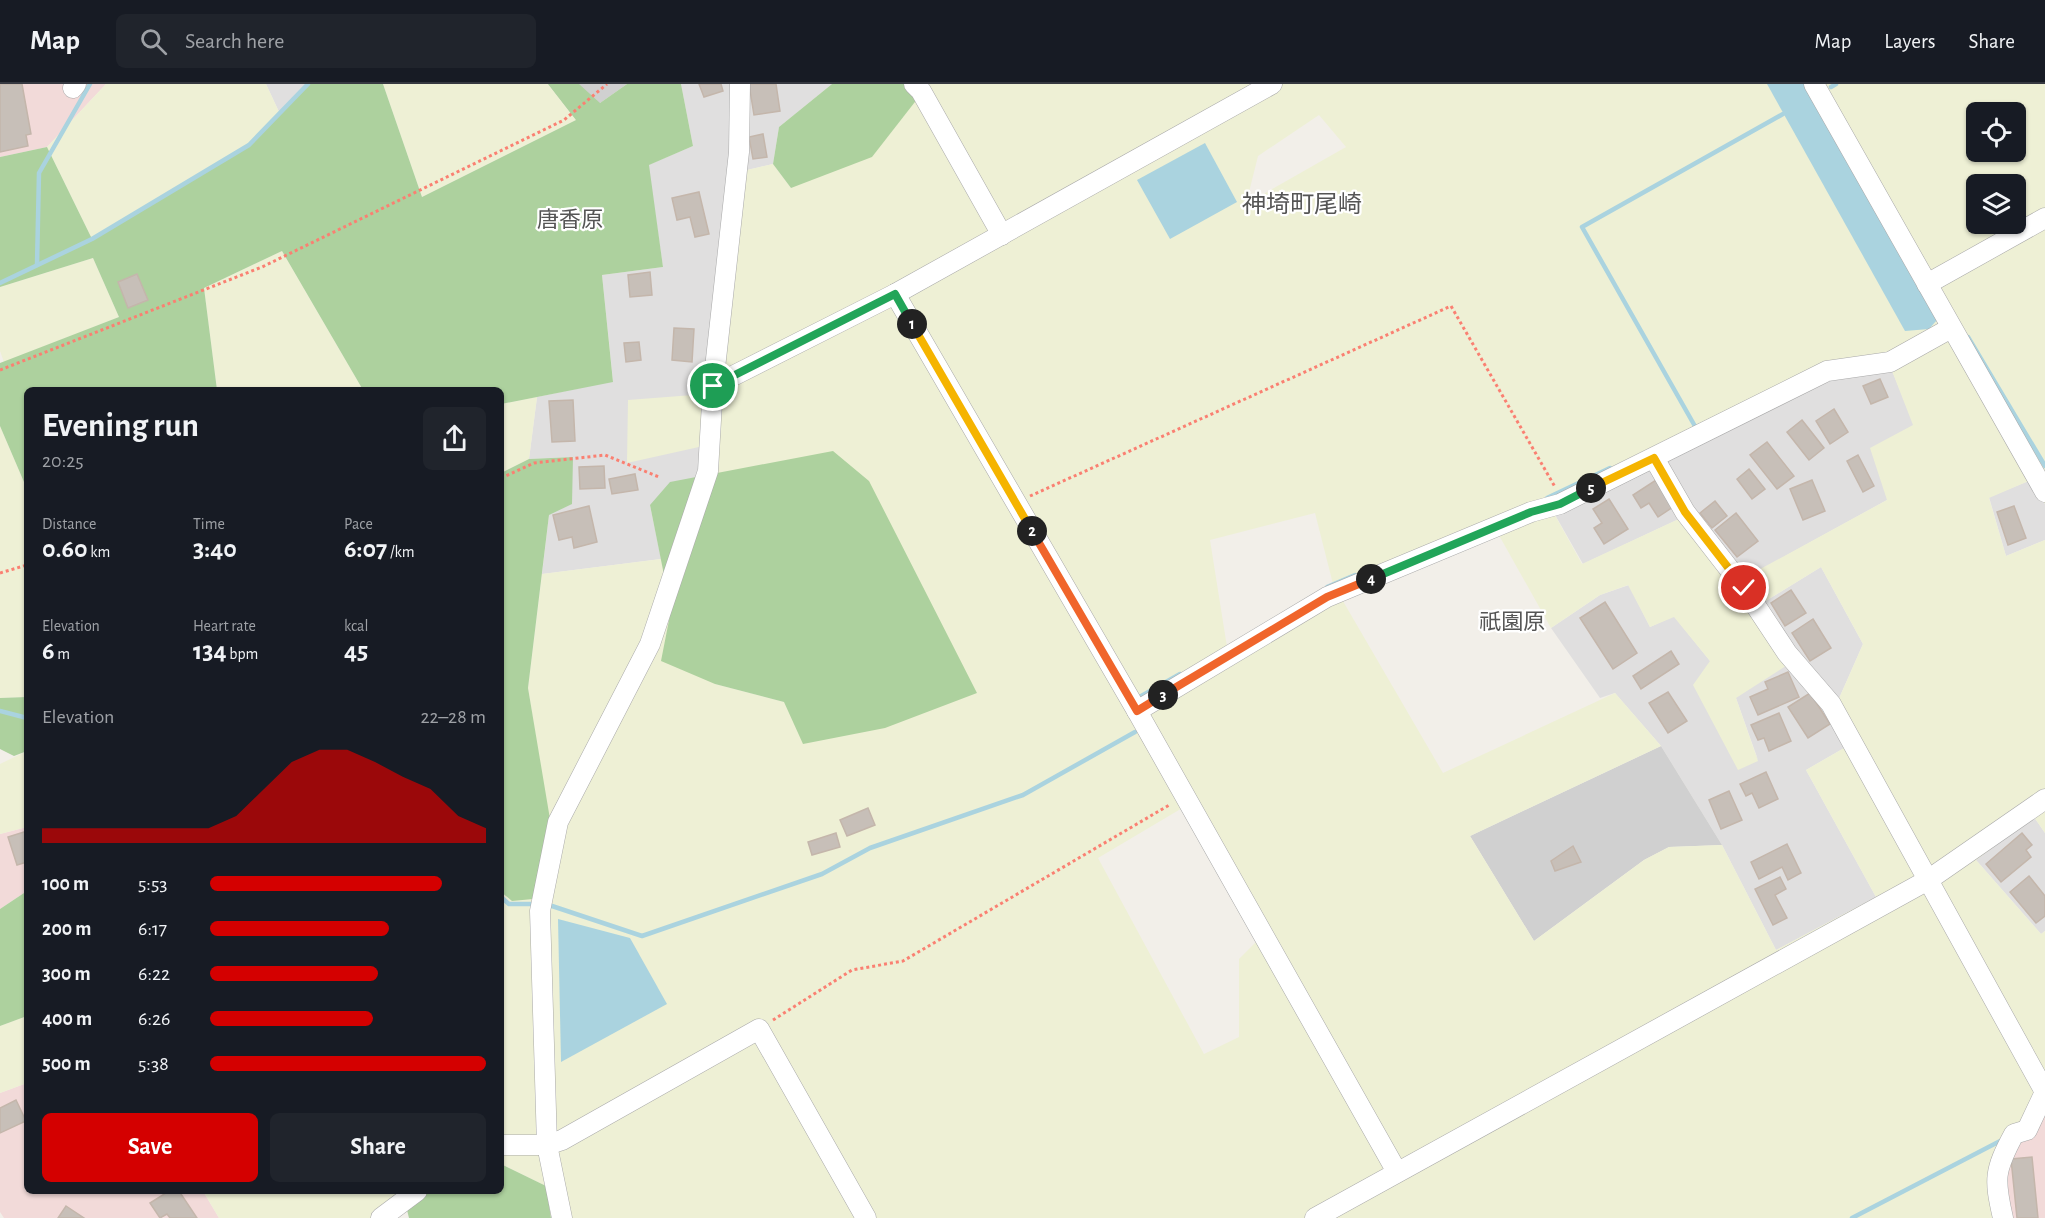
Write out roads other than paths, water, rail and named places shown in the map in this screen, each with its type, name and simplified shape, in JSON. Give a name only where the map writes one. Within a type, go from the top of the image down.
[{"type":"street","points":[[562,1218],[546,1144],[542,903],[558,822],[650,644],[708,471],[713,386],[739,152],[740,84]]},
{"type":"street","points":[[914,84],[921,91],[1002,235]]},
{"type":"street","points":[[713,386],[895,294],[1272,84]]},
{"type":"street","points":[[1814,84],[2045,492]]},
{"type":"street","points":[[1137,711],[1327,597],[1531,512],[1560,504],[1827,371],[1890,362],[1939,305],[2045,218]]},
{"type":"street","points":[[895,294],[1137,711],[1397,1172]]},
{"type":"street","points":[[1654,458],[1685,512],[1744,588],[1787,653],[1831,704],[2045,1092],[2027,1130],[2014,1134],[2005,1150],[1995,1182],[2003,1218]]},
{"type":"street","points":[[1315,1218],[1928,880],[2045,799]]},
{"type":"street","points":[[504,1145],[546,1144],[562,1140],[759,1029],[866,1218]]},
{"type":"street","points":[[381,1218],[413,1194]]},
{"type":"water","points":[[1767,84],[1804,84],[1937,320],[1929,329],[1905,331]]},
{"type":"water","points":[[1205,143],[1237,202],[1170,239],[1137,180]]},
{"type":"water","points":[[558,919],[630,938],[667,1004],[561,1062]]},
{"type":"waterway","points":[[37,265],[39,173],[90,84]]},
{"type":"waterway","points":[[0,283],[92,239],[249,145],[308,84]]},
{"type":"waterway","points":[[1831,87],[1836,84]]},
{"type":"waterway","points":[[1693,429],[1696,428],[1582,227],[1783,114]]},
{"type":"waterway","points":[[1968,337],[2045,466]]},
{"type":"waterway","points":[[1547,498],[1610,468]]},
{"type":"waterway","points":[[1327,587],[1355,575]]},
{"type":"waterway","points":[[1136,699],[1180,674]]},
{"type":"waterway","points":[[0,711],[24,717]]},
{"type":"waterway","points":[[546,904],[642,936],[822,874],[870,848],[1023,795],[1135,732]]},
{"type":"waterway","points":[[504,900],[509,904],[537,904]]},
{"type":"waterway","points":[[1852,1218],[2004,1139]]},
{"type":"district","name":"神埼町尾崎","points":[[1302,205]]},
{"type":"district","name":"唐香原","points":[[570,220]]},
{"type":"district","name":"祇園原","points":[[1512,622]]}]
